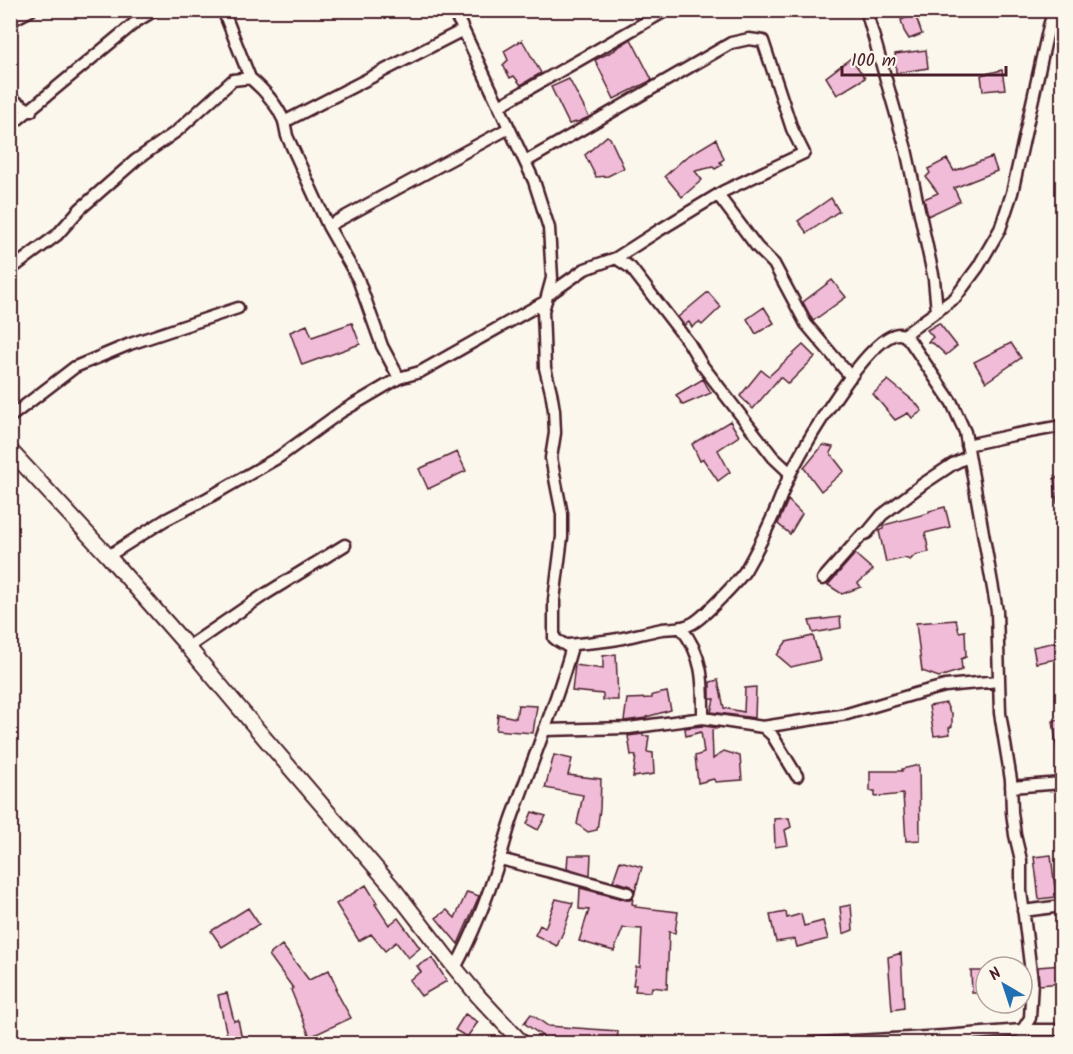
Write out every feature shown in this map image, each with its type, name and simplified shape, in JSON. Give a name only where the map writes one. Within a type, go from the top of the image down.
[{"type":"street","points":[[10,21],[31,10]]},
{"type":"street","points":[[10,126],[137,21],[155,10]]},
{"type":"street","points":[[223,10],[250,78],[257,84],[284,122],[287,136],[328,226],[358,279],[382,346],[399,378]]},
{"type":"street","points":[[452,10],[534,181],[549,228],[552,278],[543,311],[545,368],[554,410],[555,433],[551,458],[562,514],[562,537],[554,600],[554,638],[559,643],[568,645],[619,639],[664,629],[681,628],[693,623],[703,615],[743,574],[772,519],[790,473],[845,383],[890,336],[904,335],[910,341],[952,403],[965,432],[997,611],[1000,713],[1011,787],[1015,836],[1021,860],[1021,891],[1032,981],[1030,1018],[1022,1030],[1025,1044]]},
{"type":"street","points":[[499,106],[667,10]]},
{"type":"street","points":[[866,10],[906,149],[934,279],[937,311]]},
{"type":"street","points":[[904,335],[955,298],[978,267],[1000,229],[1012,193],[1054,10]]},
{"type":"street","points":[[284,122],[463,30]]},
{"type":"street","points":[[108,556],[165,520],[279,457],[341,412],[399,378],[420,372],[547,298],[585,269],[616,258],[718,195],[804,153],[792,129],[763,41],[749,39],[731,43],[525,162]]},
{"type":"street","points":[[12,265],[57,235],[80,209],[136,160],[177,131],[233,80],[250,78]]},
{"type":"street","points":[[10,98],[30,111]]},
{"type":"street","points":[[328,226],[509,128]]},
{"type":"street","points":[[718,195],[757,247],[774,264],[806,324],[851,377]]},
{"type":"street","points":[[616,258],[631,268],[773,457],[790,473]]},
{"type":"street","points":[[10,417],[75,367],[130,344],[238,308]]},
{"type":"street","points":[[967,445],[1062,426]]},
{"type":"street","points":[[10,450],[188,647],[394,889],[479,997],[523,1044]]},
{"type":"street","points":[[823,579],[882,514],[930,479],[969,456]]},
{"type":"street","points":[[188,647],[345,545]]},
{"type":"street","points":[[681,628],[691,640],[699,663],[703,682],[702,718]]},
{"type":"street","points":[[455,968],[469,943],[500,859],[513,812],[566,669],[571,650],[568,645]]},
{"type":"street","points":[[544,730],[628,728],[702,718],[763,727],[847,714],[945,686],[999,681]]},
{"type":"street","points":[[763,727],[772,735],[797,776]]},
{"type":"street","points":[[1011,787],[1062,783]]},
{"type":"street","points":[[500,859],[628,894]]},
{"type":"street","points":[[1023,911],[1062,906]]},
{"type":"street","points":[[804,1044],[1022,1030],[1062,1030]]},
{"type":"building","points":[[915,14],[922,34],[909,39],[901,20]]},
{"type":"building","points":[[631,39],[652,80],[614,99],[595,60]]},
{"type":"building","points":[[522,40],[541,73],[521,85],[514,76],[510,78],[503,65],[508,60],[504,51]]},
{"type":"building","points":[[926,50],[928,68],[896,73],[895,54]]},
{"type":"building","points":[[851,58],[865,78],[837,95],[826,77]]},
{"type":"building","points":[[1002,70],[1005,89],[983,91],[981,75]]},
{"type":"building","points":[[569,79],[589,117],[569,124],[551,87]]},
{"type":"building","points":[[607,136],[624,168],[608,176],[596,177],[585,155]]},
{"type":"building","points":[[716,139],[724,159],[720,162],[722,165],[715,169],[713,167],[695,171],[702,180],[682,197],[665,176],[686,157]]},
{"type":"building","points":[[992,157],[997,171],[954,188],[960,201],[928,216],[924,199],[938,193],[926,177],[930,173],[928,169],[947,159],[954,171]]},
{"type":"building","points":[[831,198],[839,211],[807,233],[798,221]]},
{"type":"building","points":[[832,280],[846,297],[813,321],[803,302]]},
{"type":"building","points":[[708,292],[721,307],[702,325],[699,322],[692,327],[689,322],[684,325],[678,317]]},
{"type":"building","points":[[764,307],[774,323],[756,334],[747,319]]},
{"type":"building","points":[[352,323],[360,344],[302,365],[290,332],[307,325],[312,337]]},
{"type":"building","points":[[939,323],[957,346],[946,355],[934,344],[928,342],[933,337],[927,330]]},
{"type":"building","points":[[1011,343],[1021,358],[986,382],[974,362]]},
{"type":"building","points":[[803,345],[815,357],[788,384],[780,377],[753,409],[740,396],[761,370],[769,376]]},
{"type":"building","points":[[703,379],[711,393],[683,405],[676,395]]},
{"type":"building","points":[[888,380],[916,403],[922,411],[912,418],[908,413],[895,420],[873,394]]},
{"type":"building","points":[[730,421],[739,436],[718,450],[730,472],[718,481],[703,459],[700,461],[692,444]]},
{"type":"building","points":[[823,445],[833,447],[830,453],[844,471],[821,491],[804,468]]},
{"type":"building","points":[[457,452],[466,471],[428,489],[419,469]]},
{"type":"building","points":[[1062,475],[1062,502],[1057,503],[1054,479]]},
{"type":"building","points":[[788,500],[802,514],[790,534],[778,524]]},
{"type":"building","points":[[945,507],[950,527],[925,533],[929,552],[915,555],[910,560],[905,558],[886,562],[879,531],[884,525]]},
{"type":"building","points":[[855,554],[873,570],[858,583],[861,587],[842,594],[828,585]]},
{"type":"building","points":[[840,617],[841,628],[813,633],[809,621]]},
{"type":"building","points":[[956,620],[959,632],[965,631],[966,657],[961,659],[962,670],[939,677],[922,671],[916,623]]},
{"type":"building","points":[[813,636],[820,660],[791,667],[777,655],[786,642]]},
{"type":"building","points":[[1056,642],[1057,659],[1036,663],[1033,647]]},
{"type":"building","points":[[616,654],[618,700],[603,700],[603,694],[572,691],[575,665],[603,669],[603,656]]},
{"type":"building","points":[[718,680],[724,708],[744,712],[745,688],[756,687],[755,718],[711,712],[714,699],[710,699],[710,682]]},
{"type":"building","points":[[667,692],[671,710],[646,718],[624,721],[627,699],[652,698],[652,695]]},
{"type":"building","points":[[946,703],[952,713],[950,734],[934,736],[929,706]]},
{"type":"building","points":[[518,705],[537,706],[533,733],[496,730],[498,714],[516,718]]},
{"type":"building","points":[[1062,718],[1062,748],[1057,749],[1053,721]]},
{"type":"building","points":[[703,726],[719,728],[712,730],[713,759],[724,751],[740,756],[742,780],[715,782],[714,779],[698,783],[695,756],[704,753],[701,732],[686,736],[685,728]]},
{"type":"building","points":[[643,734],[643,736],[649,736],[647,752],[653,753],[654,774],[633,777],[636,756],[631,755],[628,736]]},
{"type":"building","points":[[554,755],[572,759],[568,775],[601,779],[597,830],[588,832],[577,824],[583,795],[545,788]]},
{"type":"building","points":[[919,765],[920,840],[906,841],[903,794],[875,797],[875,791],[870,791],[870,771],[902,771],[902,769]]},
{"type":"building","points":[[532,812],[546,816],[538,830],[527,824]]},
{"type":"building","points":[[789,818],[791,827],[785,830],[788,845],[775,847],[774,819]]},
{"type":"building","points":[[568,855],[591,855],[590,875],[567,868]]},
{"type":"building","points":[[1051,855],[1056,897],[1039,899],[1034,857]]},
{"type":"building","points":[[620,861],[642,867],[635,892],[631,886],[613,881]]},
{"type":"building","points":[[366,885],[389,925],[398,918],[420,948],[408,958],[396,942],[385,951],[371,934],[359,941],[336,904]]},
{"type":"building","points":[[580,888],[626,900],[633,898],[632,904],[636,905],[635,907],[678,912],[675,933],[669,932],[667,989],[652,987],[651,992],[635,991],[636,985],[633,985],[636,967],[640,967],[642,929],[623,928],[614,951],[579,941],[589,910],[579,909]]},
{"type":"building","points":[[467,892],[479,896],[458,944],[436,918],[447,910],[455,918]]},
{"type":"building","points":[[556,899],[573,903],[557,946],[535,935],[540,925],[545,928]]},
{"type":"building","points":[[851,905],[853,930],[843,934],[840,907]]},
{"type":"building","points":[[248,908],[259,924],[222,947],[211,931]]},
{"type":"building","points":[[786,912],[787,918],[801,914],[804,926],[823,921],[828,939],[797,947],[795,939],[776,942],[770,915]]},
{"type":"building","points":[[282,945],[309,980],[329,970],[337,988],[335,989],[351,1018],[310,1037],[291,990],[293,988],[269,955]]},
{"type":"building","points":[[901,953],[904,1008],[892,1010],[888,957]]},
{"type":"building","points":[[432,958],[447,981],[421,996],[409,980],[421,972],[417,966]]},
{"type":"building","points":[[1062,965],[1062,983],[1039,985],[1038,967]]},
{"type":"building","points":[[971,971],[974,971],[974,993],[972,993]]},
{"type":"building","points":[[227,993],[234,1021],[238,1020],[243,1044],[229,1044],[218,995]]},
{"type":"building","points":[[465,1014],[478,1022],[467,1037],[455,1030]]},
{"type":"building","points":[[531,1014],[548,1026],[618,1031],[617,1041],[550,1037],[548,1040],[524,1023]]}]
